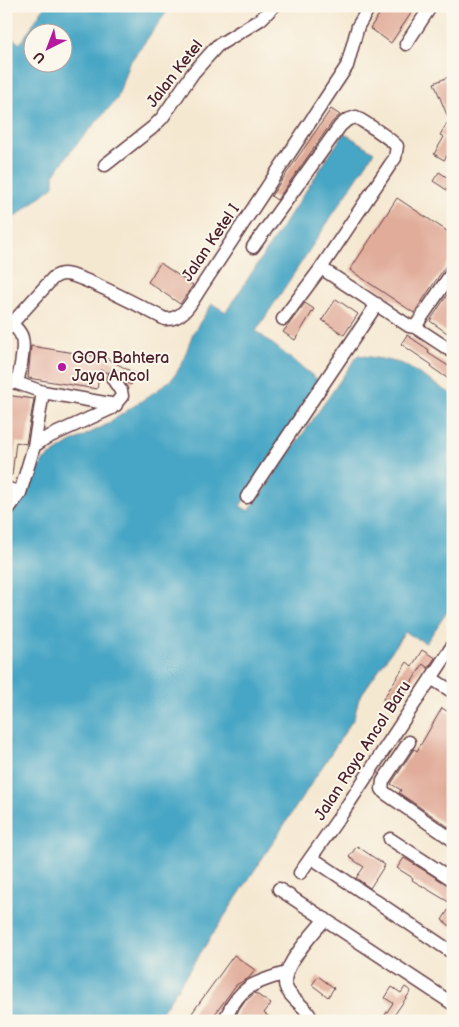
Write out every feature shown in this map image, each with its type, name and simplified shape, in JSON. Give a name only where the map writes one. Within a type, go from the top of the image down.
[{"type":"lane","name":"Jalan Ketel","points":[[105,165],[162,118],[193,73],[217,46],[261,19],[274,6]]},
{"type":"lane","name":"Jalan Ketel I","points":[[9,327],[53,278],[62,274],[71,275],[93,284],[164,320],[173,320],[179,316],[200,289],[347,66],[358,26],[370,6]]},
{"type":"lane","points":[[406,44],[432,6]]},
{"type":"lane","points":[[253,247],[340,126],[347,120],[356,117],[377,130],[396,146],[397,151],[390,165],[321,268],[283,319]]},
{"type":"lane","points":[[321,268],[408,326],[415,326],[453,352]]},
{"type":"lane","points":[[415,326],[453,272]]},
{"type":"lane","points":[[247,497],[377,304]]},
{"type":"lane","points":[[9,327],[18,330],[22,338],[21,366],[11,382],[43,392],[116,404]]},
{"type":"lane","points":[[34,446],[44,439],[112,408],[122,396],[113,379]]},
{"type":"lane","points":[[6,512],[20,493],[34,446],[43,392]]},
{"type":"lane","points":[[6,488],[20,493]]},
{"type":"lane","name":"Jalan Raya Ancol Baru","points":[[300,873],[312,858],[453,645]]},
{"type":"lane","points":[[431,678],[453,692]]},
{"type":"lane","points":[[410,742],[382,782],[382,789],[453,840]]},
{"type":"lane","points":[[390,840],[453,880]]},
{"type":"lane","points":[[312,858],[453,953]]},
{"type":"lane","points":[[279,889],[453,1004]]},
{"type":"lane","points":[[312,1021],[309,1013],[288,992],[285,986],[286,973],[289,965],[325,919]]},
{"type":"lane","points":[[229,1021],[227,1015],[229,1010],[245,988],[259,981],[286,973]]},
{"type":"water","points":[[45,6],[171,6],[128,65],[117,99],[72,149],[54,175],[54,186],[15,217],[6,221],[6,44],[11,37],[20,44],[22,41],[22,72],[72,72],[72,22],[34,22]]},
{"type":"water","points":[[344,133],[374,152],[256,331],[318,380],[240,506],[249,511],[358,355],[403,364],[453,395],[453,603],[426,643],[405,632],[359,698],[354,718],[156,1021],[6,1021],[6,520],[44,460],[70,443],[106,425],[173,378],[182,364],[193,333],[212,304],[226,312]]},
{"type":"building","points":[[385,6],[416,6],[391,43],[370,28]]},
{"type":"building","points":[[453,75],[453,159],[447,156],[444,160],[434,154],[444,137],[440,135],[449,120],[434,83]]},
{"type":"building","points":[[331,109],[340,115],[333,121],[277,200],[271,196]]},
{"type":"building","points":[[439,172],[453,181],[453,194],[433,181]]},
{"type":"building","points":[[397,198],[453,235],[453,255],[414,313],[350,270]]},
{"type":"building","points":[[160,263],[193,285],[180,304],[148,282]]},
{"type":"building","points":[[453,286],[453,337],[430,321]]},
{"type":"building","points":[[336,299],[358,314],[344,335],[322,320]]},
{"type":"building","points":[[305,303],[314,309],[295,340],[283,332]]},
{"type":"building","points":[[407,335],[429,350],[428,353],[453,369],[453,382],[401,344]]},
{"type":"building","name":"GOR Bahtera Jaya Ancol","points":[[31,346],[106,358],[136,374],[131,385],[125,382],[117,372],[112,371],[108,373],[100,370],[97,389],[28,378]]},
{"type":"building","points":[[6,395],[34,399],[26,444],[16,442],[12,475],[6,475]]},
{"type":"building","points":[[422,650],[435,658],[428,668],[423,664],[395,708],[383,699],[407,662],[412,666]]},
{"type":"building","points":[[442,708],[453,715],[453,830],[399,793],[401,790],[391,784],[414,749],[417,751]]},
{"type":"building","points":[[357,846],[385,865],[370,888],[356,878],[364,867],[349,857]]},
{"type":"building","points":[[404,858],[453,888],[453,928],[442,920],[452,904],[412,880],[413,878],[397,868]]},
{"type":"building","points":[[234,955],[255,970],[249,978],[236,985],[210,1021],[204,1021],[192,1013]]},
{"type":"building","points":[[318,976],[334,988],[328,997],[312,985]]},
{"type":"building","points":[[392,987],[401,993],[405,987],[411,991],[390,1021],[381,1021],[393,1003],[385,998]]},
{"type":"building","points":[[255,993],[271,1004],[264,1013],[274,1021],[237,1020],[236,1016],[239,1009]]},
{"type":"place","name":"GOR Bahtera Jaya Ancol","points":[[62,367]]}]
